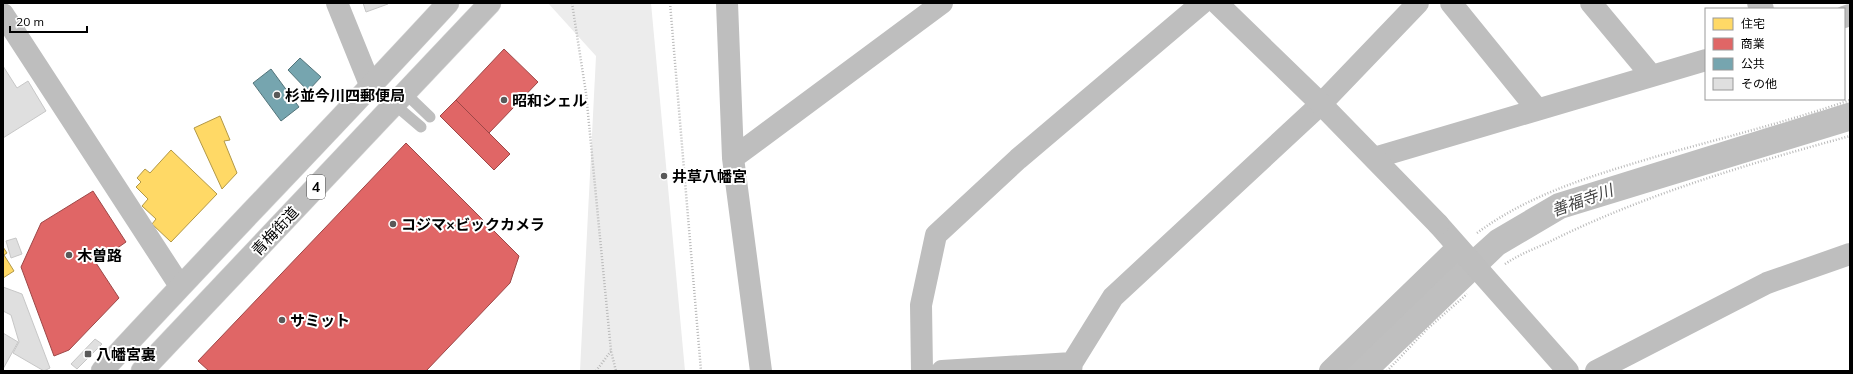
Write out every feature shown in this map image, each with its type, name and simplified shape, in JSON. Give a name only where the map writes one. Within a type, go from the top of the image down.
[{"type":"street","points":[[337,3],[371,87]]},
{"type":"street","name":"青梅街道","points":[[102,371],[180,286],[371,87],[448,3]]},
{"type":"street","name":"青梅街道","points":[[142,371],[490,3]]},
{"type":"street","points":[[727,3],[733,158],[761,371]]},
{"type":"street","points":[[733,158],[942,3]]},
{"type":"street","points":[[922,371],[921,305],[936,235],[1018,159],[1202,3]]},
{"type":"street","points":[[1217,3],[1321,104],[1438,224],[1458,249],[1568,371]]},
{"type":"street","points":[[942,371],[1072,367],[1113,297],[1321,104],[1418,3]]},
{"type":"street","points":[[1451,3],[1537,109]]},
{"type":"street","points":[[1591,3],[1651,75]]},
{"type":"street","points":[[3,14],[180,286]]},
{"type":"street","points":[[1374,158],[1705,60]]},
{"type":"street","points":[[1330,371],[1458,249]]},
{"type":"street","points":[[1596,371],[1767,283],[1850,254]]},
{"type":"lane","points":[[400,99],[430,117]]},
{"type":"lane","points":[[400,99],[421,127]]},
{"type":"path","points":[[572,3],[586,93],[611,351],[616,371]]},
{"type":"path","points":[[670,3],[701,371]]},
{"type":"path","points":[[1458,249],[1494,220],[1557,188],[1631,164],[1850,100]]},
{"type":"path","points":[[1387,371],[1427,329],[1455,306],[1483,277],[1511,260],[1630,207],[1756,162],[1850,136]]},
{"type":"path","points":[[596,371],[611,351]]},
{"type":"shaded area","points":[[548,3],[651,3],[685,371],[580,371],[596,56]]},
{"type":"water","name":"善福寺川","points":[[1850,102],[1850,131],[1565,218],[1504,254],[1382,371],[1336,371],[1491,231],[1554,194]]},
{"type":"building: 住宅","points":[[220,116],[230,140],[224,141],[237,173],[222,189],[194,128]]},
{"type":"building: 住宅","points":[[171,150],[217,194],[171,242],[152,224],[156,219],[142,206],[148,199],[136,187],[141,182],[137,178],[145,169],[150,173]]},
{"type":"building: 住宅","points":[[3,247],[7,253],[4,255],[14,271],[3,278]]},
{"type":"building: 商業","points":[[504,49],[538,82],[489,133],[456,100]]},
{"type":"building: 商業","points":[[456,100],[510,154],[494,170],[440,116]]},
{"type":"building: 商業","points":[[406,143],[519,256],[510,283],[426,371],[209,371],[198,361]]},
{"type":"building: 商業","points":[[93,191],[126,242],[96,263],[119,298],[69,350],[54,356],[21,267],[41,223]]},
{"type":"building: 公共","points":[[300,58],[321,77],[308,91],[288,70]]},
{"type":"building: 公共","points":[[271,69],[299,107],[281,121],[253,83]]},
{"type":"building: その他","points":[[363,3],[387,3],[388,4],[366,12]]},
{"type":"building: その他","points":[[3,66],[17,88],[28,81],[46,111],[3,138]]},
{"type":"building: その他","points":[[16,238],[22,254],[11,258],[6,241]]},
{"type":"building: その他","points":[[3,287],[22,294],[50,368],[44,371],[13,353],[19,342],[11,315],[3,311]]},
{"type":"building: その他","points":[[3,333],[18,342],[3,369]]},
{"type":"building: その他","points":[[95,339],[102,344],[77,369],[71,364]]},
{"type":"place","name":"杉並今川四郵便局","points":[[277,95]]},
{"type":"place","name":"昭和シェル","points":[[504,100]]},
{"type":"place","name":"井草八幡宮","points":[[664,176]]},
{"type":"place","name":"コジマ×ビックカメラ","points":[[393,224]]},
{"type":"place","name":"木曽路","points":[[69,255]]},
{"type":"place","name":"サミット","points":[[282,320]]},
{"type":"place","name":"八幡宮裏","points":[[88,354]]}]
